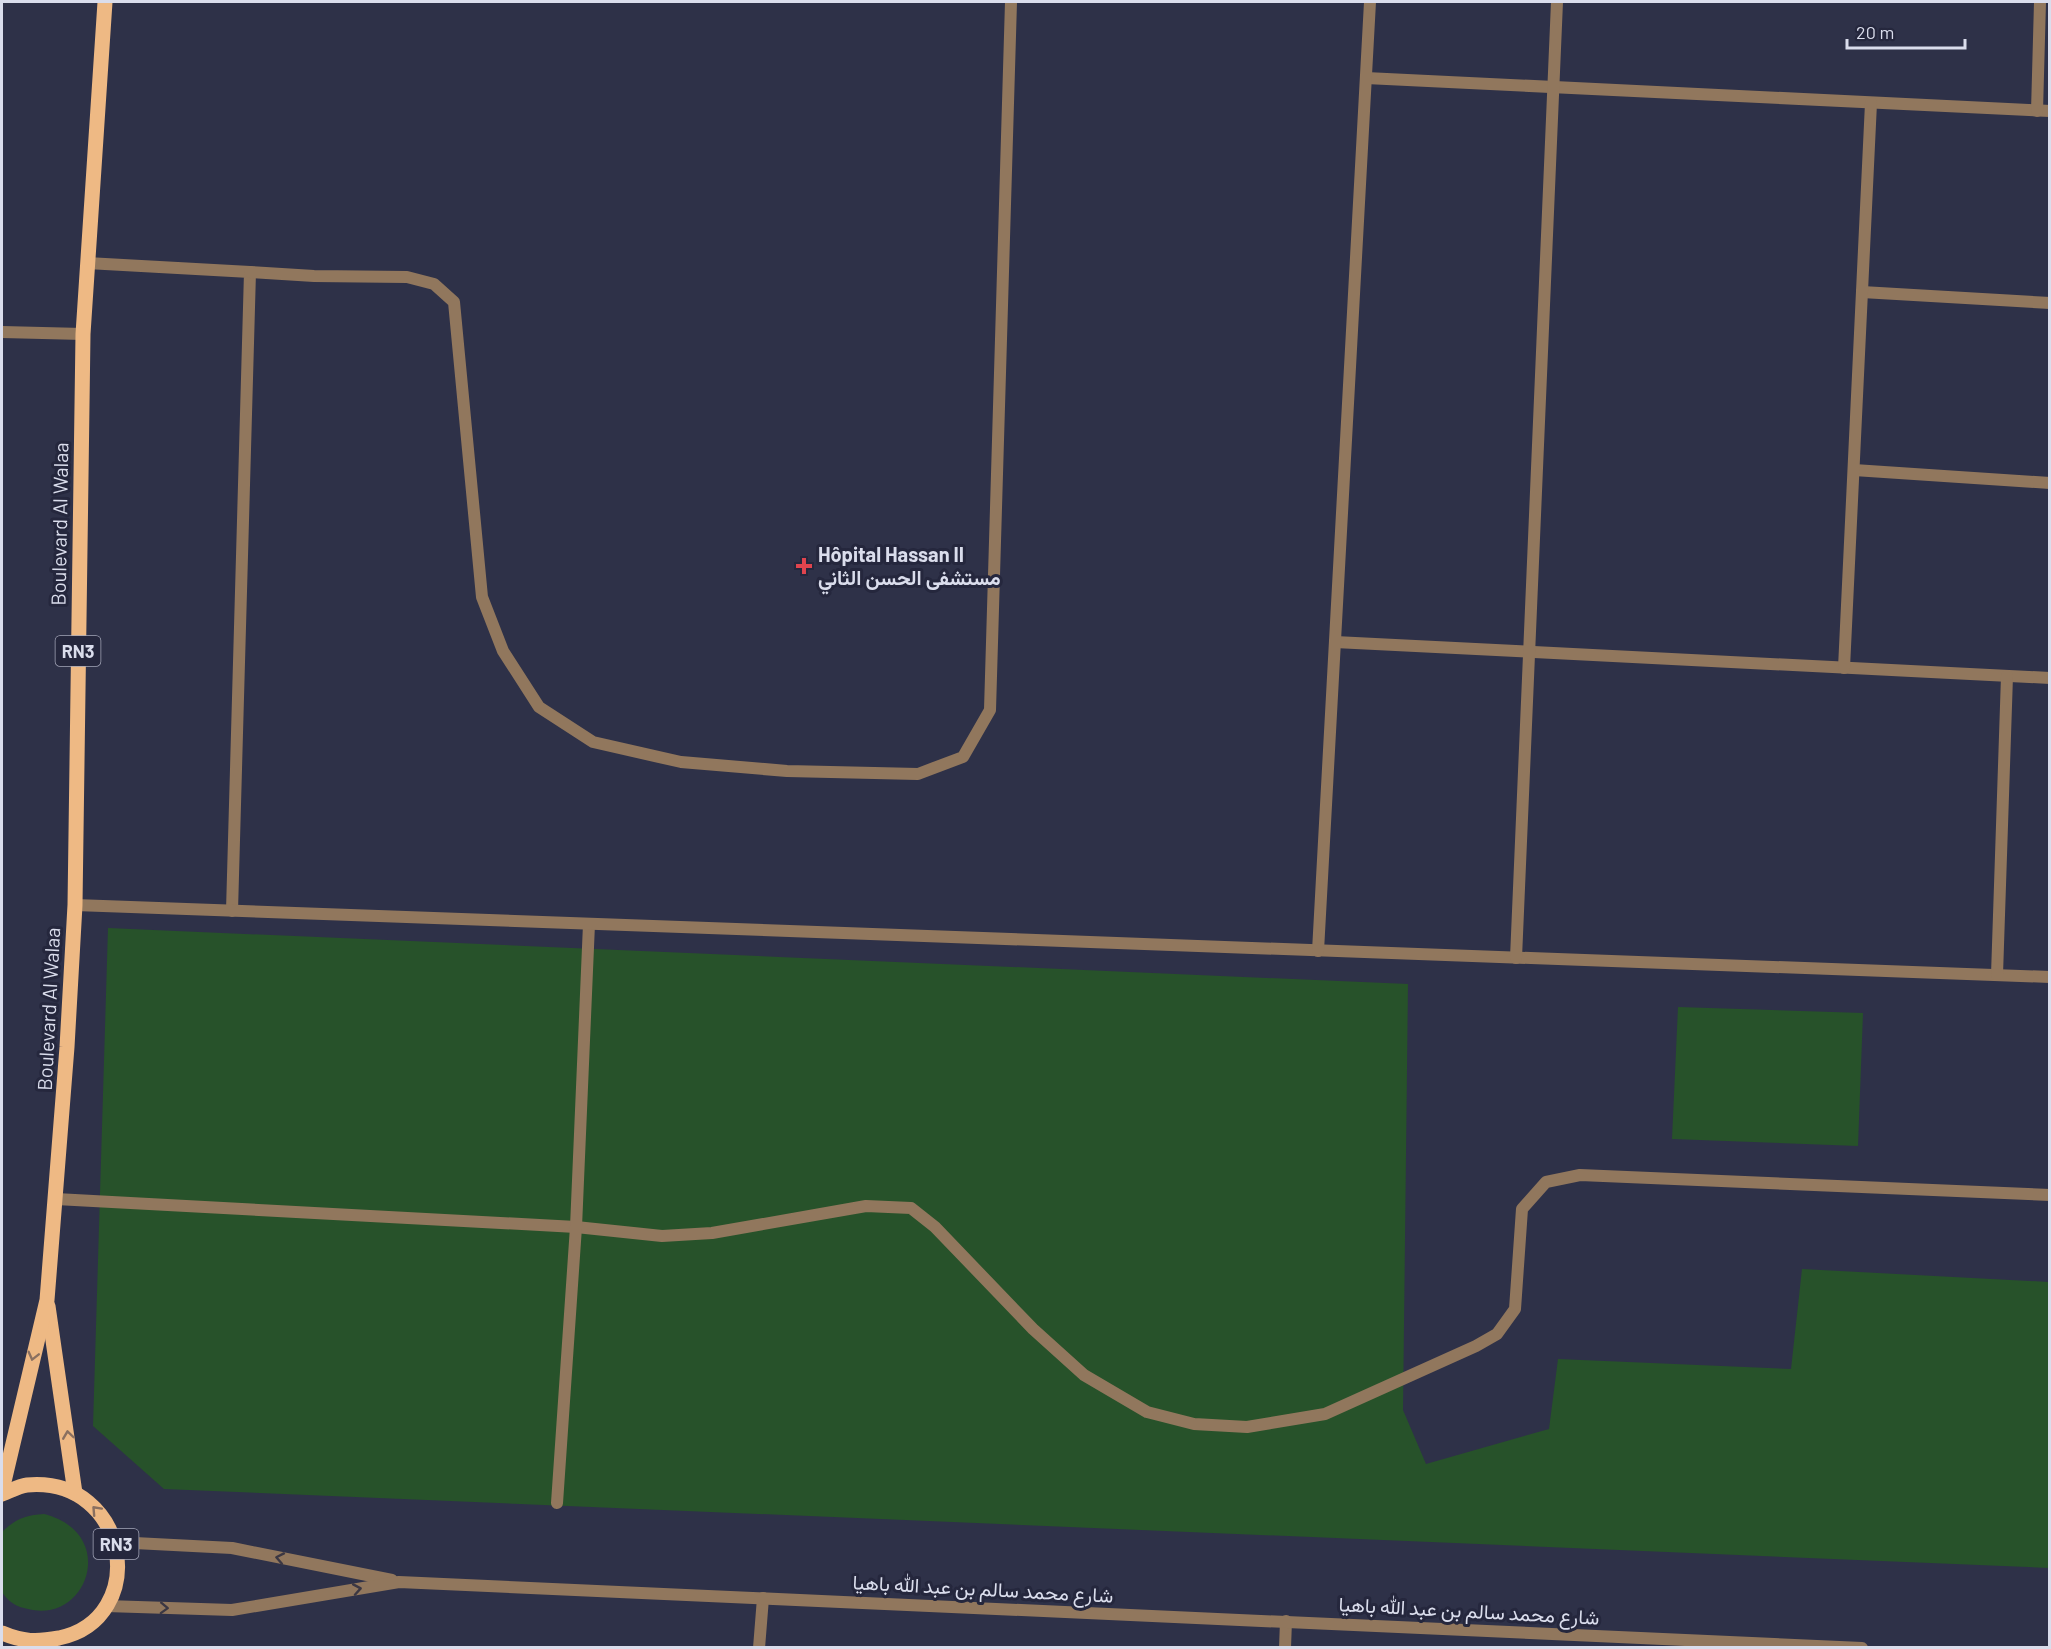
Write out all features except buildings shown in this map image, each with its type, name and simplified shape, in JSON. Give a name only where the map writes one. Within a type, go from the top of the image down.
[{"type":"main road","name":"Boulevard Al Walaa","points":[[47,1300],[56,1199],[75,905],[82,334],[105,2]]},
{"type":"main road","name":"RN3","points":[[2,1492],[47,1300]]},
{"type":"main road","name":"RN3","points":[[47,1300],[75,1493]]},
{"type":"main road","name":"RN3","points":[[2,1492],[25,1485],[51,1485],[75,1493],[94,1505],[107,1522],[115,1542],[118,1564],[115,1586],[106,1606],[70,1641],[38,1642],[4,1638]]},
{"type":"street","points":[[87,263],[314,276],[407,277],[434,284],[454,302],[482,597],[503,651],[539,707],[593,742],[681,762],[787,771],[918,774],[963,757],[990,710],[1011,2]]},
{"type":"street","points":[[1318,951],[1370,2]]},
{"type":"street","points":[[1516,958],[1557,2]]},
{"type":"street","points":[[1366,78],[2043,111],[2040,2]]},
{"type":"street","points":[[1844,668],[1872,103]]},
{"type":"street","points":[[232,911],[250,272]]},
{"type":"street","points":[[1862,292],[2049,303]]},
{"type":"street","points":[[2,332],[82,334]]},
{"type":"street","points":[[1854,470],[2049,483]]},
{"type":"street","points":[[1335,642],[2049,678]]},
{"type":"street","points":[[1997,975],[2007,676]]},
{"type":"street","points":[[75,905],[2049,977]]},
{"type":"street","points":[[557,1503],[576,1227],[589,924]]},
{"type":"street","points":[[56,1199],[576,1227],[662,1236],[712,1233],[866,1206],[911,1208],[934,1227],[1033,1329],[1084,1375],[1147,1412],[1194,1424],[1247,1427],[1325,1414],[1476,1346],[1497,1334],[1515,1310],[1522,1209],[1546,1182],[1580,1175],[2049,1195]]},
{"type":"street","points":[[115,1542],[232,1548],[399,1582]]},
{"type":"street","name":"شارع محمد سالم بن عبد الله باهيا","points":[[106,1606],[232,1611],[399,1582],[1862,1647]]},
{"type":"street","points":[[759,1647],[763,1598]]},
{"type":"street","points":[[1285,1647],[1286,1621]]},
{"type":"green space","points":[[108,928],[1408,984],[1403,1410],[1426,1464],[1549,1429],[1558,1359],[1791,1369],[1802,1269],[2049,1282],[2049,1568],[164,1489],[93,1426]]},
{"type":"green space","points":[[1678,1007],[1863,1013],[1858,1146],[1672,1139]]},
{"type":"green space","points":[[44,1514],[67,1524],[82,1539],[88,1556],[87,1574],[79,1591],[66,1603],[49,1610],[28,1609],[13,1604],[2,1592],[2,1532],[21,1518]]},
{"type":"place","name":"Hôpital Hassan II مستشفى الحسن الثاني","points":[[804,566]]}]
